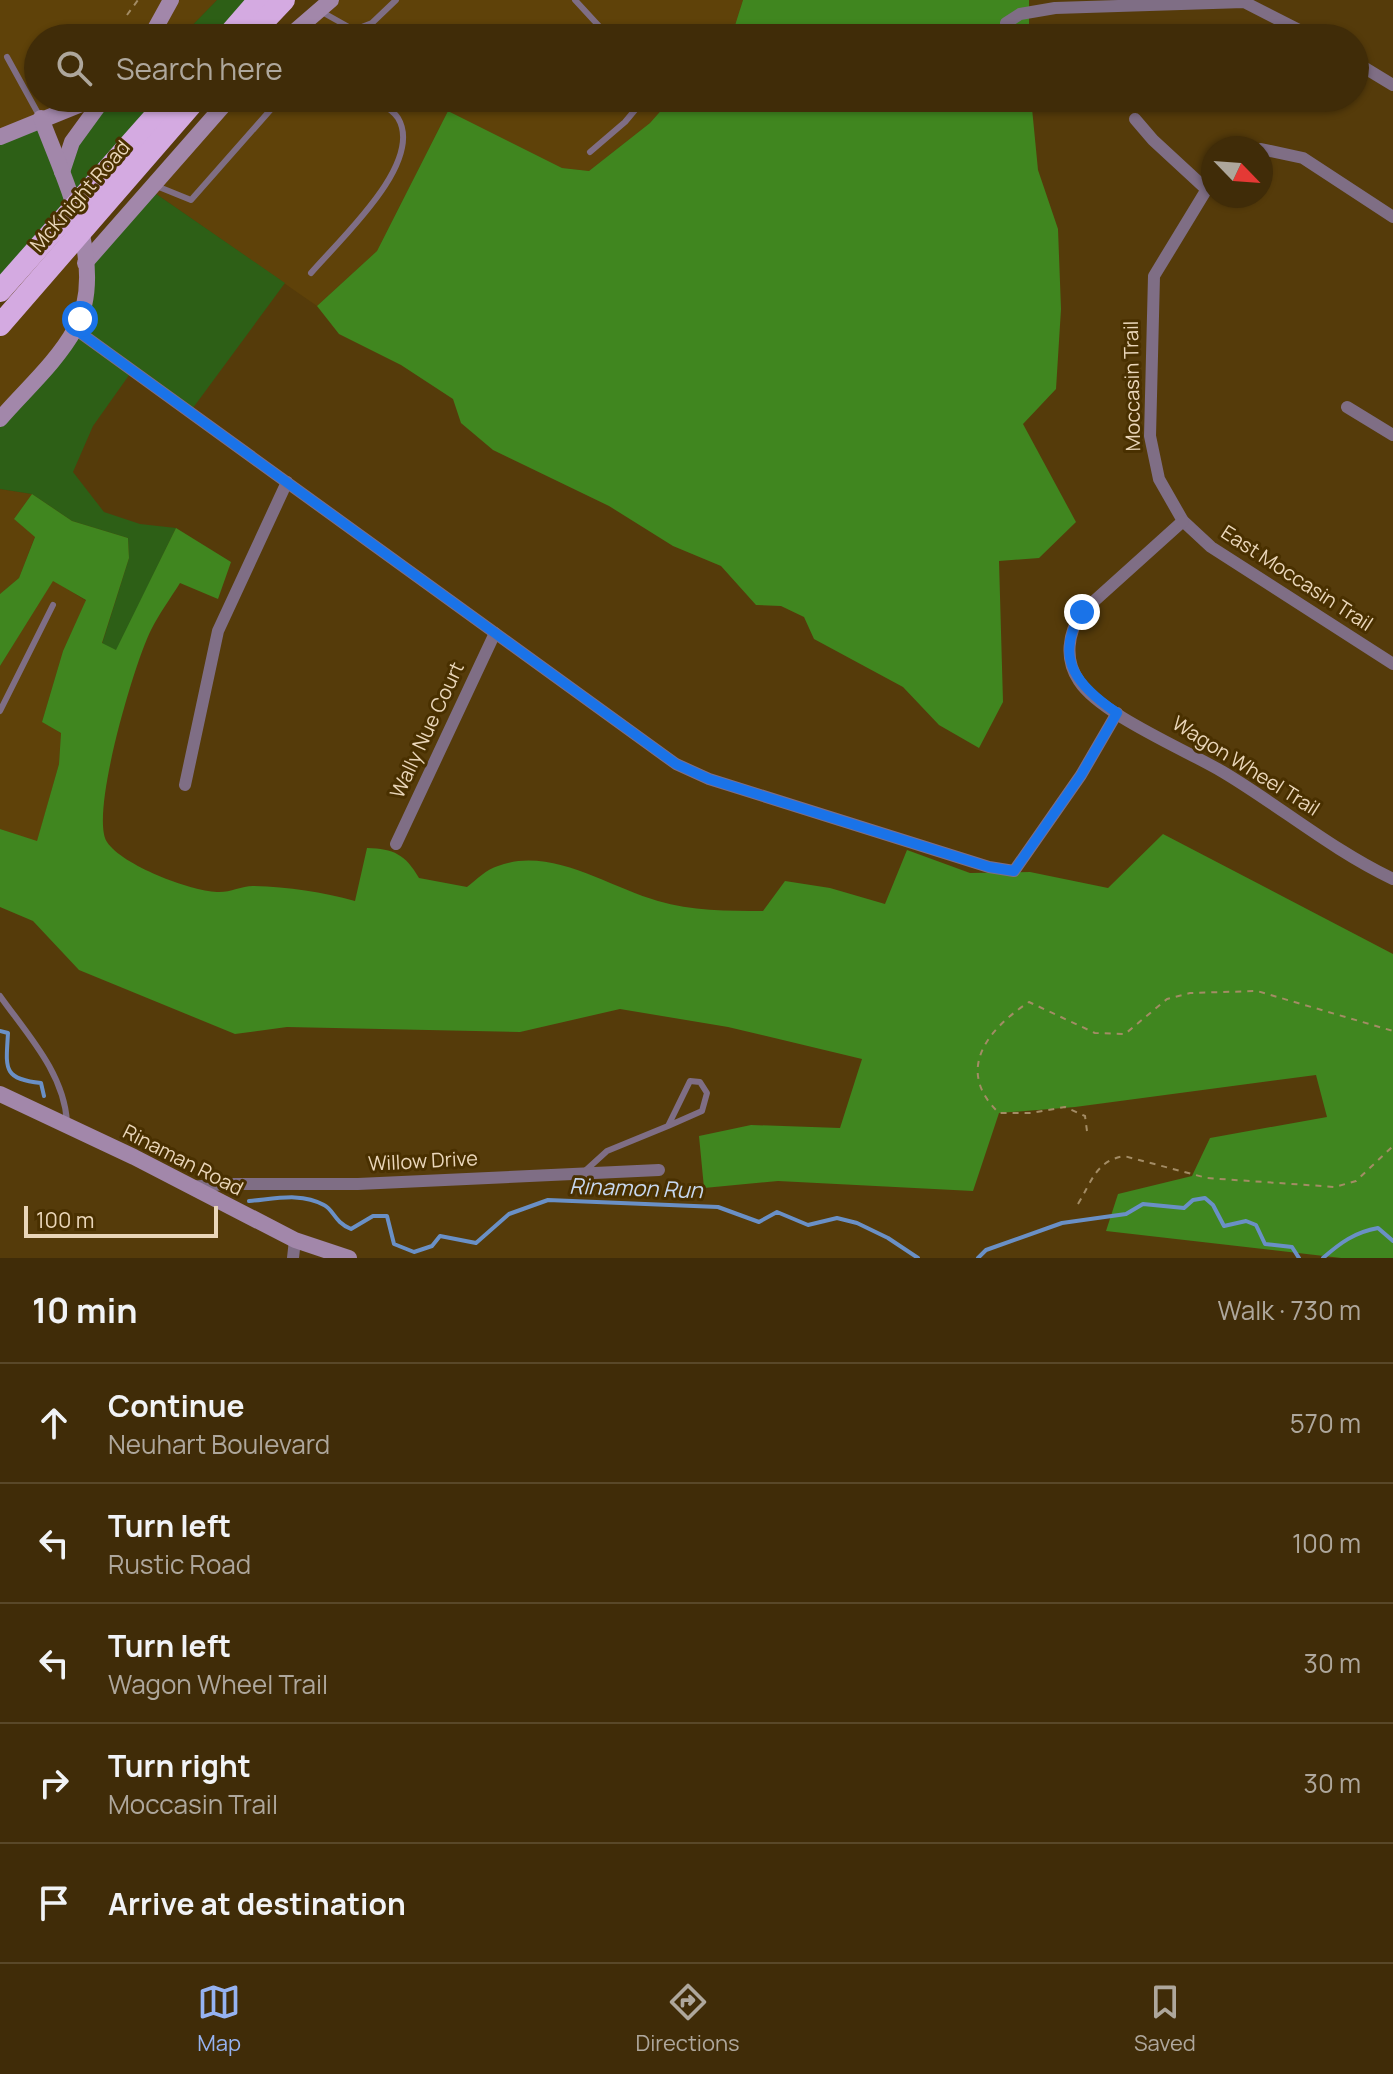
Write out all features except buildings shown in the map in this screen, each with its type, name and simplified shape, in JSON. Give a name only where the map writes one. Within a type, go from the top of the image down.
[{"type":"highway","points":[[238,24],[259,0]]},
{"type":"highway","points":[[261,24],[284,0]]},
{"type":"highway","name":"McKnight Road","points":[[0,291],[158,112]]},
{"type":"highway","name":"McKnight Road","points":[[0,325],[185,112]]},
{"type":"street","points":[[158,24],[171,0]]},
{"type":"street","points":[[1006,23],[1020,14],[1055,8],[1244,2],[1287,24]]},
{"type":"street","points":[[303,24],[325,5]]},
{"type":"street","points":[[1369,70],[1393,85]]},
{"type":"street","points":[[0,137],[58,112]]},
{"type":"street","points":[[62,172],[72,142],[94,112]]},
{"type":"street","points":[[85,263],[218,112]]},
{"type":"street","points":[[0,419],[75,329],[86,299],[82,231],[41,118]]},
{"type":"street","points":[[1135,119],[1153,140],[1201,177]]},
{"type":"street","points":[[1273,152],[1303,158],[1393,217]]},
{"type":"street","name":"Moccasin Trail","points":[[1183,521],[1168,501],[1152,456],[1151,296],[1154,276],[1163,256],[1201,196]]},
{"type":"street","points":[[75,329],[692,773],[989,867],[1014,871],[1081,775],[1117,713]]},
{"type":"street","points":[[1347,407],[1393,435]]},
{"type":"street","points":[[185,785],[218,631],[287,482]]},
{"type":"street","name":"East Moccasin Trail","points":[[1183,521],[1211,547],[1393,664]]},
{"type":"street","name":"Wagon Wheel Trail","points":[[1183,521],[1082,612],[1075,622],[1070,655],[1081,684],[1117,713],[1225,773],[1393,879]]},
{"type":"street","name":"Wally Nue Court","points":[[396,844],[495,633]]},
{"type":"street","name":"Rinaman Road","points":[[0,1094],[295,1240],[349,1258]]},
{"type":"street","name":"Willow Drive","points":[[190,1187],[659,1170]]},
{"type":"street","points":[[293,1258],[295,1240]]},
{"type":"lane","points":[[369,24],[396,0]]},
{"type":"lane","points":[[575,0],[597,24]]},
{"type":"lane","points":[[325,5],[347,24]]},
{"type":"lane","points":[[7,57],[24,88]]},
{"type":"lane","points":[[38,112],[41,118]]},
{"type":"lane","points":[[153,185],[191,200],[269,112]]},
{"type":"lane","points":[[311,273],[399,166],[403,136],[397,117],[391,112]]},
{"type":"lane","points":[[590,152],[633,112]]},
{"type":"lane","points":[[0,711],[53,605]]},
{"type":"lane","points":[[0,996],[53,1072],[65,1098],[67,1125]]},
{"type":"lane","points":[[583,1174],[607,1151],[668,1126],[702,1111],[707,1093],[700,1082],[690,1081],[668,1126]]},
{"type":"path","points":[[127,15],[138,0]]},
{"type":"path","points":[[1087,1131],[1085,1116],[1065,1107],[1031,1113],[999,1113],[984,1099],[978,1086],[985,1040],[1001,1020],[1029,1002],[1095,1033],[1125,1034],[1167,999],[1190,993],[1257,991],[1393,1031]]},
{"type":"path","points":[[1078,1204],[1097,1167],[1111,1158],[1124,1156],[1207,1178],[1335,1187],[1356,1181],[1393,1146]]},
{"type":"shaded area","points":[[0,0],[217,0],[194,24],[24,24],[24,112],[62,112],[0,137]]},
{"type":"shaded area","points":[[331,0],[743,0],[735,24],[303,24]]},
{"type":"shaded area","points":[[218,112],[447,112],[377,251],[317,306],[149,189]]},
{"type":"shaded area","points":[[450,112],[660,112],[589,171],[562,168]]},
{"type":"shaded area","points":[[82,231],[84,310],[0,419],[0,325]]},
{"type":"shaded area","points":[[0,489],[32,494],[14,519],[35,536],[19,578],[0,594]]},
{"type":"shaded area","points":[[53,580],[86,601],[63,651],[42,722],[61,733],[59,764],[37,842],[0,829],[0,666]]},
{"type":"green space","points":[[217,0],[259,0],[238,24],[194,24]]},
{"type":"green space","points":[[743,0],[1029,0],[1029,24],[735,24]]},
{"type":"green space","points":[[96,112],[159,112],[0,291],[0,137],[41,118],[61,171]]},
{"type":"green space","points":[[447,112],[562,168],[589,171],[660,112],[1032,112],[1038,170],[1058,229],[1061,309],[1056,389],[1023,424],[1076,522],[1039,558],[999,561],[1003,702],[979,748],[939,725],[903,687],[814,639],[804,617],[781,606],[756,605],[721,566],[673,546],[609,506],[493,450],[461,423],[453,399],[401,365],[339,334],[317,306],[377,251]]},
{"type":"green space","points":[[149,189],[285,283],[190,412],[132,371],[93,426],[73,472],[104,512],[140,524],[176,528],[117,651],[102,644],[129,558],[128,538],[72,521],[32,494],[0,489],[0,419],[69,339],[85,263]]},
{"type":"green space","points":[[32,494],[72,521],[128,538],[129,558],[102,643],[116,650],[176,528],[231,562],[218,599],[180,583],[151,630],[125,704],[109,771],[103,826],[107,842],[115,851],[141,868],[205,891],[266,887],[355,901],[367,848],[398,854],[419,878],[467,887],[494,867],[518,861],[538,861],[579,871],[639,895],[683,907],[763,911],[785,881],[830,888],[885,904],[907,850],[970,873],[1030,872],[1108,888],[1163,834],[1393,954],[1393,1258],[1341,1258],[1106,1231],[1118,1194],[1192,1176],[1210,1138],[1327,1117],[1316,1075],[1075,1107],[999,1113],[973,1191],[778,1181],[704,1188],[699,1136],[751,1125],[840,1128],[862,1059],[728,1027],[620,1009],[520,1032],[287,1027],[235,1034],[79,970],[33,921],[0,907],[0,829],[37,841],[59,764],[61,733],[42,722],[63,651],[86,600],[53,581],[0,666],[0,594],[19,578],[35,537],[14,519]]},
{"type":"waterway","points":[[0,1031],[8,1033],[9,1070],[19,1078],[41,1083],[44,1096]]},
{"type":"waterway","name":"Rinamon Run","points":[[249,1201],[287,1197],[315,1201],[327,1207],[351,1229],[373,1216],[387,1216],[394,1244],[414,1252],[432,1246],[440,1236],[476,1243],[509,1214],[548,1200],[718,1207],[759,1222],[777,1212],[808,1225],[837,1218],[857,1223],[888,1238],[918,1258]]},
{"type":"waterway","name":"Rinamon Run","points":[[978,1258],[986,1250],[1062,1223],[1126,1214],[1143,1204],[1184,1208],[1193,1200],[1205,1198],[1213,1205],[1224,1226],[1246,1221],[1256,1225],[1265,1244],[1292,1247],[1299,1258]]},
{"type":"waterway","name":"Rinamon Run","points":[[1323,1258],[1348,1239],[1378,1228],[1393,1241]]},
{"type":"route","points":[[80,319],[75,329],[676,764],[709,779],[989,867],[1014,871],[1081,775],[1117,713],[1096,699],[1072,670],[1071,631],[1082,612]]}]
